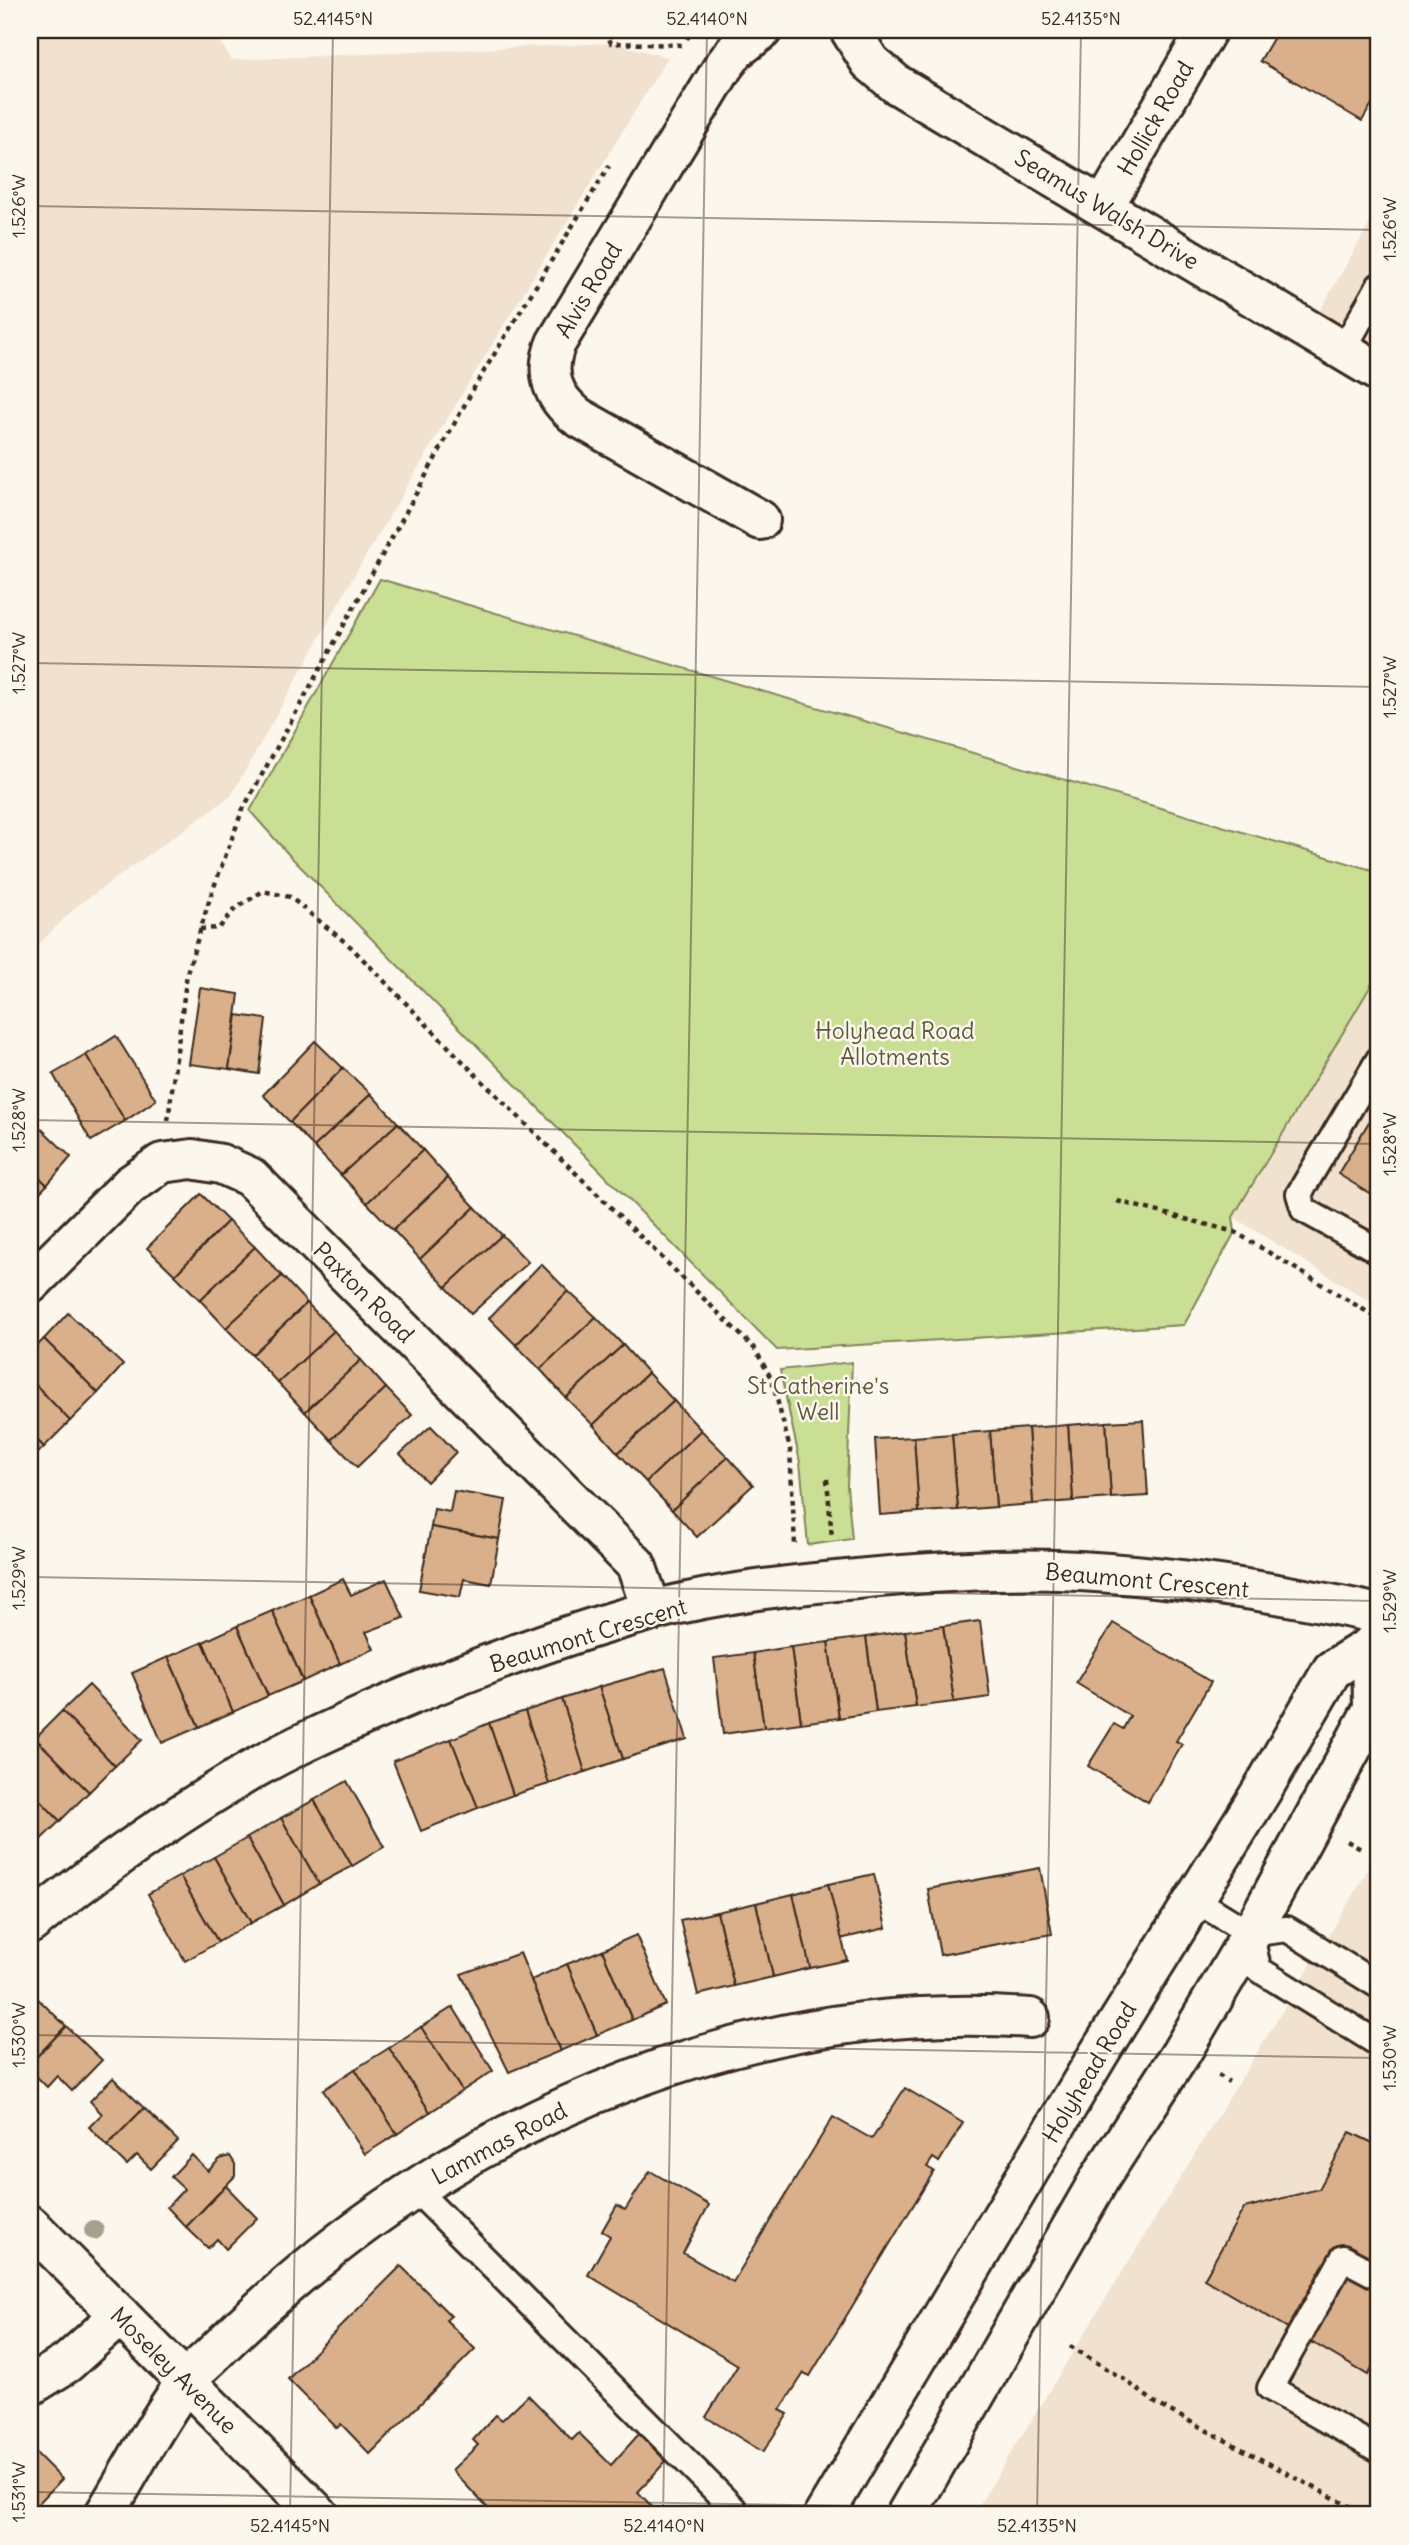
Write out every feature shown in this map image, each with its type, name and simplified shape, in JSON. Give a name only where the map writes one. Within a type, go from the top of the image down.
[{"type":"main road","name":"Alvis Road","points":[[760,520],[578,417],[558,398],[549,371],[550,357],[556,343],[723,67],[736,50],[762,30]]},
{"type":"main road","name":"Seamus Walsh Drive","points":[[850,30],[870,62],[896,83],[1379,372]]},
{"type":"main road","name":"Hollick Road","points":[[1104,206],[1207,30]]},
{"type":"main road","name":"Paxton Road","points":[[30,1284],[130,1185],[162,1163],[192,1159],[221,1164],[250,1177],[636,1565],[652,1611]]},
{"type":"main road","name":"Beaumont Crescent","points":[[30,1924],[133,1847],[232,1782],[288,1751],[354,1719],[490,1664],[558,1639],[652,1611],[752,1590],[818,1582],[979,1570],[1058,1570],[1199,1581],[1271,1592],[1377,1631]]},
{"type":"main road","name":"Holyhead Road","points":[[824,2515],[1332,1670],[1377,1631]]},
{"type":"main road","points":[[906,2515],[1100,2178],[1181,2053],[1251,1934],[1373,1709],[1377,1631]]},
{"type":"main road","name":"Lammas Road","points":[[104,2515],[186,2381],[244,2322],[363,2224],[414,2188],[497,2141],[566,2106],[635,2077],[788,2035],[892,2019],[977,2014],[1030,2018]]},
{"type":"main road","name":"Moseley Avenue","points":[[30,2225],[315,2514]]},
{"type":"main road","points":[[30,2386],[66,2363],[120,2315]]},
{"type":"lane","points":[[1343,350],[1379,286]]},
{"type":"lane","points":[[1379,1059],[1299,1194],[1304,1210],[1379,1251]]},
{"type":"lane","points":[[1194,1899],[1251,1934],[1287,1929],[1379,1986]]},
{"type":"lane","points":[[1251,1934],[1258,1969],[1379,2044]]},
{"type":"lane","points":[[414,2188],[734,2508]]},
{"type":"lane","points":[[1379,2277],[1343,2258],[1270,2388],[1379,2450]]},
{"type":"path","points":[[605,30],[611,43],[683,45]]},
{"type":"path","points":[[676,56],[692,30]]},
{"type":"path","points":[[162,1163],[187,973],[242,811],[475,386],[611,162]]},
{"type":"path","points":[[200,929],[219,928],[235,909],[263,891],[289,897],[351,947],[478,1078],[755,1349],[772,1380],[790,1448],[796,1546],[818,1582]]},
{"type":"path","points":[[1117,1200],[1235,1232],[1379,1319]]},
{"type":"path","points":[[818,1582],[827,1479]]},
{"type":"path","points":[[1070,2346],[1125,2380],[1157,2404],[1366,2515]]},
{"type":"shaded area","points":[[30,30],[212,30],[232,60],[611,43],[668,57],[358,569],[231,796],[77,906],[30,953]]},
{"type":"shaded area","points":[[1379,207],[1379,372],[1309,330]]},
{"type":"shaded area","points":[[1379,972],[1379,1307],[1233,1217]]},
{"type":"shaded area","points":[[1379,1851],[1379,2515],[973,2515],[1353,1896]]},
{"type":"green space","name":"Holyhead Road Allotments","points":[[380,579],[1379,872],[1379,972],[1233,1217],[1235,1232],[1184,1325],[777,1350],[290,856],[250,811]]},
{"type":"green space","name":"St Catherine's Well","points":[[852,1362],[847,1486],[852,1539],[808,1545],[800,1462],[780,1370]]},
{"type":"building","points":[[1278,30],[1379,30],[1379,92],[1362,121],[1260,61]]},
{"type":"building","points":[[200,988],[239,994],[229,1069],[189,1064]]},
{"type":"building","points":[[237,1015],[266,1019],[259,1074],[229,1069]]},
{"type":"building","points":[[116,1036],[156,1100],[125,1121],[86,1055]]},
{"type":"building","points":[[315,1041],[343,1068],[290,1122],[263,1095]]},
{"type":"building","points":[[86,1055],[125,1121],[91,1141],[53,1074]]},
{"type":"building","points":[[343,1068],[371,1094],[314,1147],[290,1122]]},
{"type":"building","points":[[371,1094],[398,1123],[341,1175],[314,1147]]},
{"type":"building","points":[[1379,1105],[1379,1199],[1338,1174]]},
{"type":"building","points":[[30,1118],[71,1157],[47,1185],[30,1168]]},
{"type":"building","points":[[398,1123],[423,1150],[367,1203],[341,1175]]},
{"type":"building","points":[[423,1150],[448,1178],[393,1230],[367,1203]]},
{"type":"building","points":[[30,1168],[47,1185],[30,1202]]},
{"type":"building","points":[[448,1178],[475,1207],[420,1259],[393,1230]]},
{"type":"building","points":[[201,1194],[228,1221],[175,1275],[147,1248]]},
{"type":"building","points":[[475,1207],[502,1235],[446,1287],[420,1259]]},
{"type":"building","points":[[228,1221],[255,1247],[200,1300],[175,1275]]},
{"type":"building","points":[[502,1235],[528,1262],[471,1314],[446,1287]]},
{"type":"building","points":[[255,1247],[282,1276],[226,1328],[200,1300]]},
{"type":"building","points":[[541,1264],[568,1291],[516,1345],[489,1318]]},
{"type":"building","points":[[282,1276],[307,1303],[252,1355],[226,1328]]},
{"type":"building","points":[[568,1291],[596,1317],[540,1369],[516,1345]]},
{"type":"building","points":[[307,1303],[334,1331],[278,1383],[252,1355]]},
{"type":"building","points":[[68,1313],[123,1365],[98,1393],[44,1339]]},
{"type":"building","points":[[596,1317],[623,1345],[566,1398],[540,1369]]},
{"type":"building","points":[[334,1331],[361,1360],[305,1412],[278,1383]]},
{"type":"building","points":[[44,1339],[98,1393],[70,1421],[30,1379],[30,1353]]},
{"type":"building","points":[[623,1345],[648,1373],[593,1425],[566,1398]]},
{"type":"building","points":[[361,1360],[386,1388],[331,1440],[305,1412]]},
{"type":"building","points":[[648,1373],[674,1401],[618,1453],[593,1425]]},
{"type":"building","points":[[30,1379],[70,1421],[44,1447],[30,1433]]},
{"type":"building","points":[[386,1388],[412,1415],[357,1467],[331,1440]]},
{"type":"building","points":[[674,1401],[701,1430],[646,1482],[618,1453]]},
{"type":"building","points":[[1143,1420],[1148,1496],[1111,1498],[1106,1422]]},
{"type":"building","points":[[1106,1422],[1111,1498],[1073,1501],[1068,1425]]},
{"type":"building","points":[[1068,1425],[1073,1501],[1033,1504],[1028,1428]]},
{"type":"building","points":[[431,1426],[456,1452],[427,1482],[400,1454]]},
{"type":"building","points":[[1028,1428],[1033,1504],[996,1507],[990,1431]]},
{"type":"building","points":[[701,1430],[728,1457],[672,1510],[646,1482]]},
{"type":"building","points":[[990,1431],[996,1507],[958,1510],[952,1434]]},
{"type":"building","points":[[30,1433],[44,1447],[30,1461]]},
{"type":"building","points":[[952,1434],[958,1510],[919,1512],[914,1437]]},
{"type":"building","points":[[914,1437],[919,1512],[880,1515],[875,1439]]},
{"type":"building","points":[[728,1457],[753,1485],[697,1537],[672,1510]]},
{"type":"building","points":[[454,1491],[506,1500],[499,1539],[431,1527],[434,1509],[450,1512]]},
{"type":"building","points":[[431,1527],[499,1539],[491,1584],[464,1579],[460,1597],[419,1590]]},
{"type":"building","points":[[343,1579],[351,1595],[386,1579],[404,1618],[366,1632],[374,1649],[340,1664],[309,1595]]},
{"type":"building","points":[[309,1595],[340,1664],[303,1681],[272,1611]]},
{"type":"building","points":[[272,1611],[303,1681],[268,1696],[237,1626]]},
{"type":"building","points":[[980,1621],[990,1697],[954,1702],[943,1626]]},
{"type":"building","points":[[1113,1623],[1211,1682],[1176,1741],[1182,1744],[1148,1802],[1088,1766],[1114,1724],[1123,1729],[1130,1716],[1076,1683]]},
{"type":"building","points":[[237,1626],[268,1696],[233,1712],[203,1642]]},
{"type":"building","points":[[943,1626],[954,1702],[916,1707],[905,1631]]},
{"type":"building","points":[[905,1631],[916,1707],[876,1712],[866,1637]]},
{"type":"building","points":[[866,1637],[876,1712],[839,1718],[828,1642]]},
{"type":"building","points":[[203,1642],[233,1712],[199,1727],[168,1657]]},
{"type":"building","points":[[828,1642],[839,1718],[801,1723],[791,1647]]},
{"type":"building","points":[[791,1647],[801,1723],[764,1728],[753,1653]]},
{"type":"building","points":[[753,1653],[764,1728],[723,1734],[714,1658]]},
{"type":"building","points":[[168,1657],[199,1727],[162,1743],[132,1673]]},
{"type":"building","points":[[665,1668],[687,1739],[623,1759],[599,1687]]},
{"type":"building","points":[[89,1685],[142,1740],[115,1766],[62,1711]]},
{"type":"building","points":[[599,1687],[623,1759],[585,1772],[562,1699]]},
{"type":"building","points":[[562,1699],[585,1772],[549,1784],[525,1711]]},
{"type":"building","points":[[62,1711],[115,1766],[89,1792],[35,1738]]},
{"type":"building","points":[[525,1711],[549,1784],[513,1795],[489,1723]]},
{"type":"building","points":[[489,1723],[513,1795],[478,1808],[451,1739]]},
{"type":"building","points":[[35,1738],[89,1792],[60,1821],[30,1790],[30,1743]]},
{"type":"building","points":[[451,1739],[478,1808],[421,1831],[393,1761]]},
{"type":"building","points":[[347,1781],[384,1847],[352,1866],[314,1800]]},
{"type":"building","points":[[30,1790],[60,1821],[33,1847],[30,1845]]},
{"type":"building","points":[[314,1800],[352,1866],[319,1884],[281,1818]]},
{"type":"building","points":[[281,1818],[319,1884],[284,1905],[247,1838]]},
{"type":"building","points":[[247,1838],[284,1905],[251,1923],[214,1857]]},
{"type":"building","points":[[214,1857],[251,1923],[218,1942],[180,1876]]},
{"type":"building","points":[[1040,1868],[1052,1934],[940,1955],[928,1889]]},
{"type":"building","points":[[874,1874],[886,1928],[840,1939],[828,1884]]},
{"type":"building","points":[[180,1876],[218,1942],[185,1961],[148,1894]]},
{"type":"building","points":[[828,1884],[847,1960],[810,1968],[793,1894]]},
{"type":"building","points":[[793,1894],[810,1968],[773,1977],[756,1903]]},
{"type":"building","points":[[756,1903],[773,1977],[734,1986],[717,1912]]},
{"type":"building","points":[[717,1912],[734,1986],[698,1995],[680,1920]]},
{"type":"building","points":[[636,1935],[666,2005],[632,2020],[602,1950]]},
{"type":"building","points":[[602,1950],[632,2020],[597,2035],[567,1964]]},
{"type":"building","points":[[520,1953],[560,2051],[509,2072],[461,1974]]},
{"type":"building","points":[[567,1964],[597,2035],[560,2051],[531,1980]]},
{"type":"building","points":[[34,1995],[66,2026],[30,2064],[30,2000]]},
{"type":"building","points":[[453,2007],[493,2071],[462,2091],[421,2027]]},
{"type":"building","points":[[66,2026],[102,2060],[72,2091],[57,2076],[47,2087],[30,2070],[30,2064]]},
{"type":"building","points":[[421,2027],[462,2091],[430,2112],[389,2048]]},
{"type":"building","points":[[389,2048],[430,2112],[397,2134],[355,2069]]},
{"type":"building","points":[[355,2069],[397,2134],[365,2154],[323,2090]]},
{"type":"building","points":[[113,2078],[144,2108],[107,2146],[89,2127],[102,2114],[90,2101]]},
{"type":"building","points":[[905,2088],[963,2123],[939,2162],[933,2158],[927,2167],[934,2171],[810,2376],[804,2373],[780,2410],[788,2414],[763,2452],[706,2417],[738,2365],[588,2275],[610,2236],[602,2231],[617,2205],[625,2210],[650,2171],[709,2205],[683,2253],[733,2282],[833,2117],[872,2139]]},
{"type":"building","points":[[144,2108],[178,2141],[151,2169],[137,2155],[127,2165],[107,2146]]},
{"type":"building","points":[[1350,2132],[1379,2146],[1379,2355],[1368,2375],[1204,2279],[1244,2208],[1319,2189]]},
{"type":"building","points":[[192,2155],[208,2171],[220,2159],[230,2156],[235,2164],[235,2176],[186,2227],[167,2207],[184,2189],[171,2177]]},
{"type":"building","points":[[226,2186],[257,2218],[226,2249],[217,2239],[208,2248],[186,2227]]},
{"type":"building","points":[[401,2266],[451,2316],[446,2320],[475,2349],[370,2454],[341,2424],[337,2428],[288,2379]]},
{"type":"building","points":[[528,2395],[572,2440],[579,2433],[611,2465],[639,2434],[666,2461],[638,2492],[660,2515],[494,2515],[452,2470],[478,2445],[473,2440],[496,2415],[502,2420]]},
{"type":"building","points":[[30,2447],[62,2479],[30,2512]]}]
